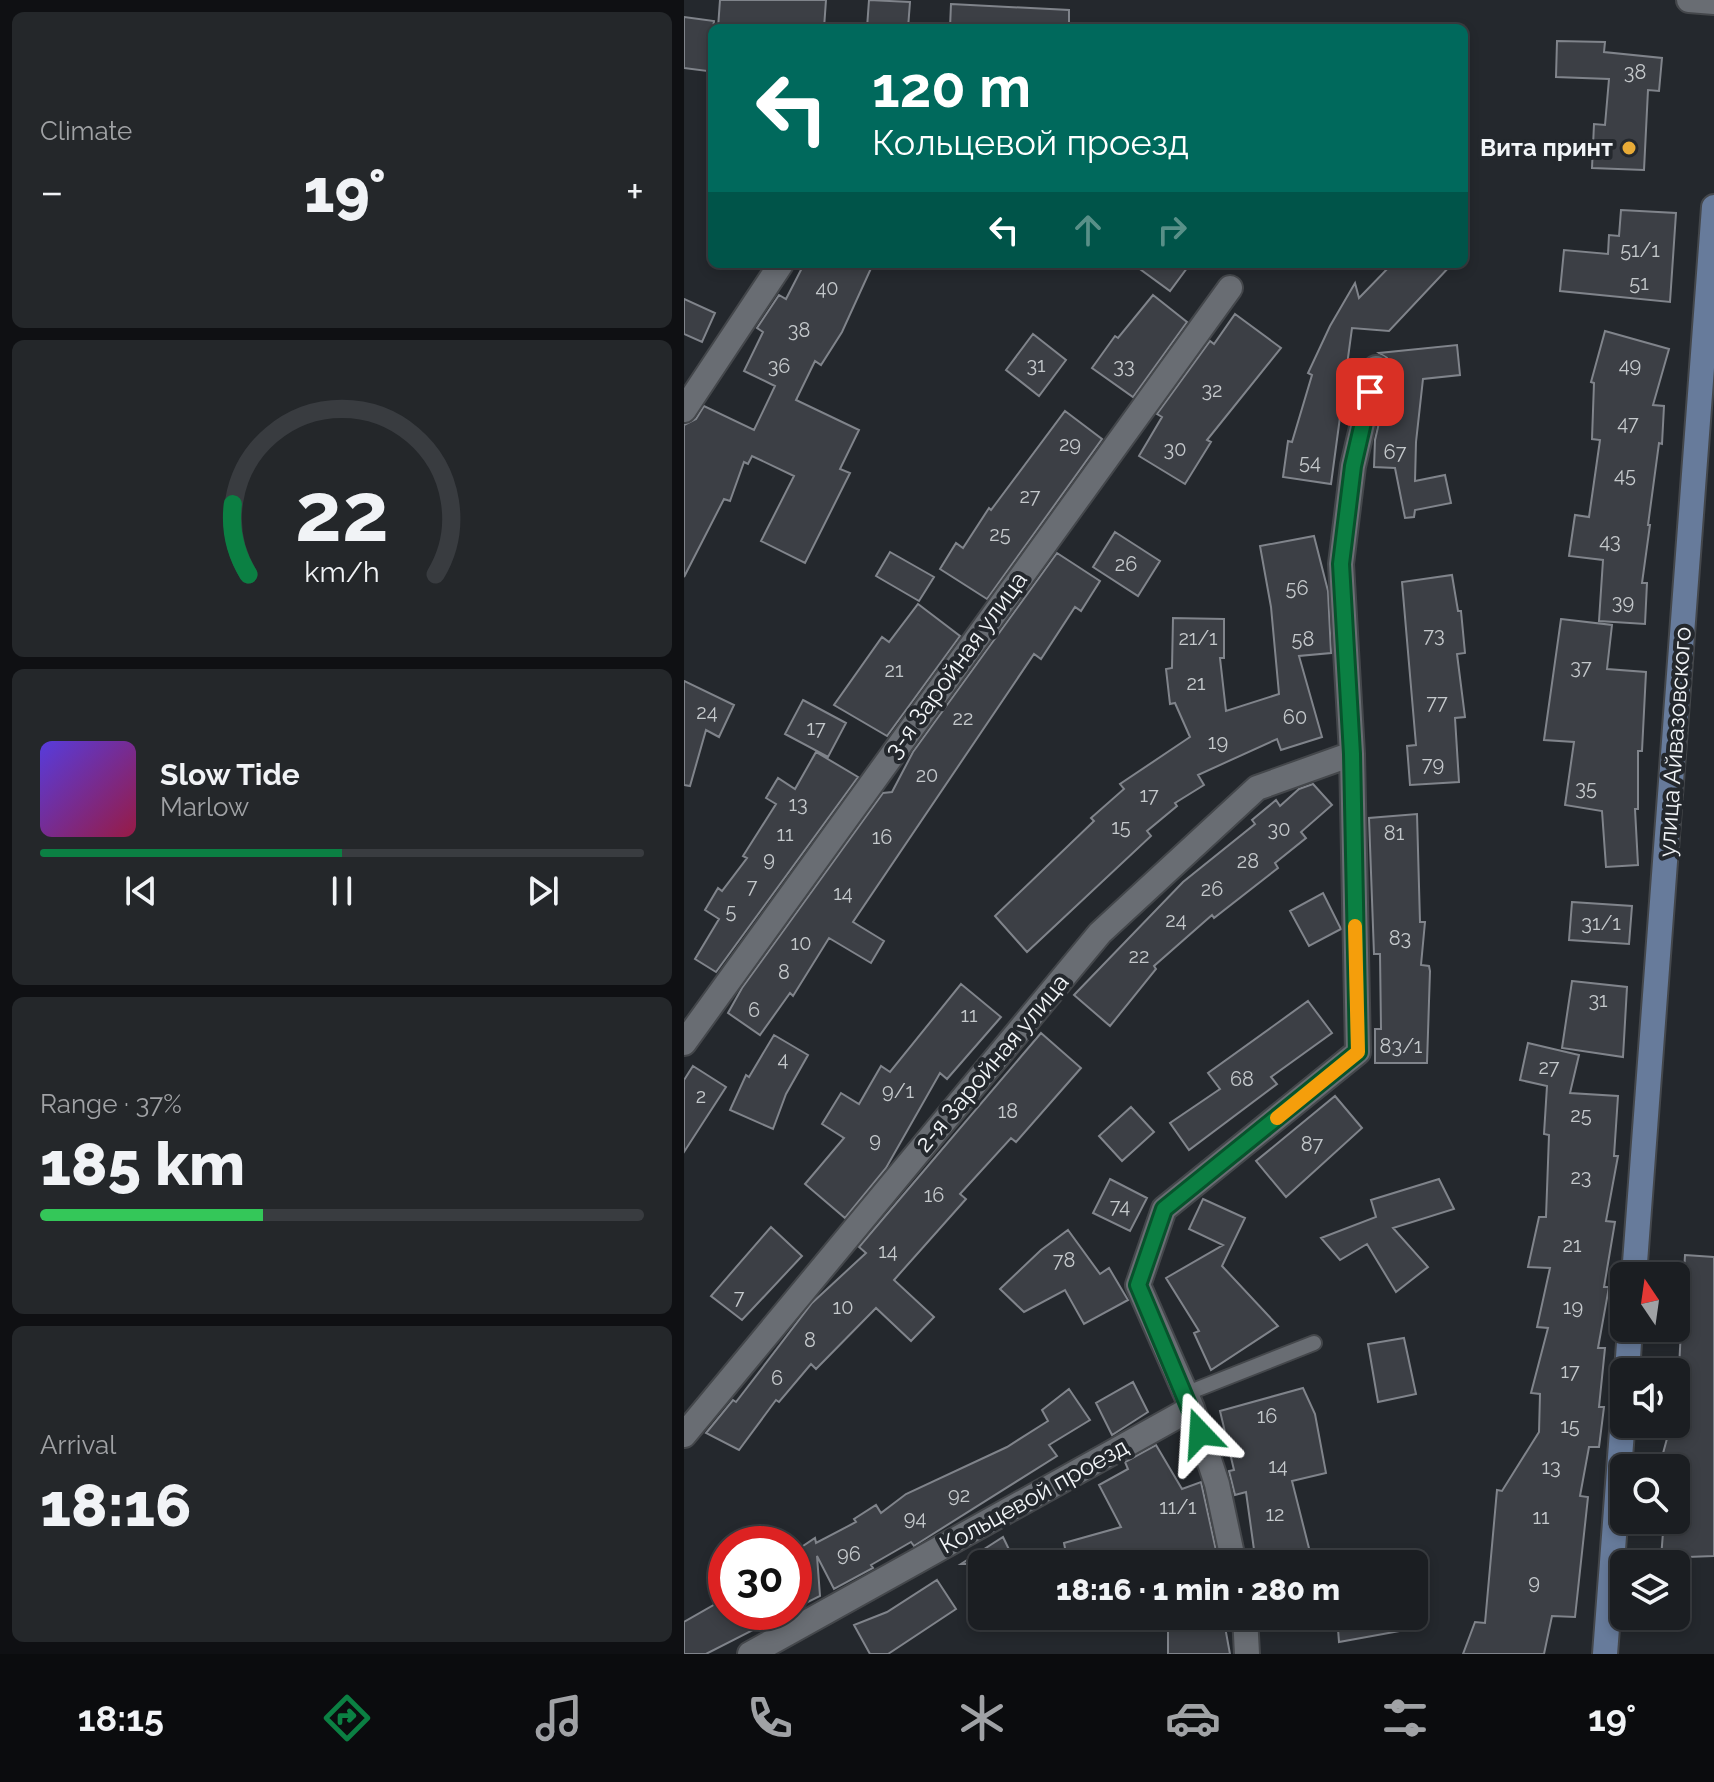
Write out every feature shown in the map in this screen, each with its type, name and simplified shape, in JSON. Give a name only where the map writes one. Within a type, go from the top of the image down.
[{"type":"street","points":[[1689,0],[1714,2]]},
{"type":"street","name":"улица Айвазовского","points":[[1635,1262],[1714,207]]},
{"type":"street","points":[[684,410],[778,268]]},
{"type":"street","name":"3-я Заройная улица","points":[[684,1043],[1230,288]]},
{"type":"street","points":[[1231,1550],[1217,1484],[1188,1401],[1138,1285],[1164,1209],[1358,1052],[1352,754],[1341,564],[1353,466],[1376,368]]},
{"type":"street","name":"2-я Заройная улица","points":[[684,1435],[1100,933],[1257,788],[1352,754]]},
{"type":"street","name":"Кольцевой проезд","points":[[750,1654],[1188,1401]]},
{"type":"street","points":[[1605,1654],[1621,1438]]},
{"type":"street","points":[[1246,1630],[1247,1654]]},
{"type":"lane","points":[[1188,1401],[1314,1343]]},
{"type":"building","points":[[720,0],[826,0],[824,24],[718,24]]},
{"type":"building","points":[[869,0],[910,2],[908,24],[867,24]]},
{"type":"building","points":[[951,4],[1069,10],[1069,24],[950,24]]},
{"type":"building","points":[[684,17],[714,21],[714,24],[708,24],[707,71],[684,68]]},
{"type":"building","points":[[1557,41],[1605,42],[1604,52],[1662,58],[1659,91],[1648,90],[1644,170],[1592,168],[1594,124],[1605,125],[1609,79],[1556,77]]},
{"type":"building","points":[[1621,210],[1676,213],[1670,302],[1560,291],[1564,250],[1608,254],[1609,235],[1619,236]]},
{"type":"building","points":[[802,268],[871,268],[842,332],[821,365],[815,361],[796,400],[859,430],[840,469],[850,473],[805,563],[761,541],[794,476],[752,456],[748,464],[744,462],[730,501],[724,499],[684,577],[684,425],[696,419],[704,406],[754,430],[775,386],[744,371],[763,332],[757,328],[779,295],[786,299]]},
{"type":"building","points":[[1138,268],[1187,268],[1170,291]]},
{"type":"building","points":[[1388,268],[1448,268],[1389,331],[1352,328],[1331,484],[1283,477],[1288,441],[1292,442],[1312,375],[1308,373],[1355,283],[1359,298]]},
{"type":"building","points":[[1153,295],[1187,322],[1133,397],[1092,368],[1115,336],[1118,338]]},
{"type":"building","points":[[684,299],[715,313],[702,342],[684,334]]},
{"type":"building","points":[[1235,314],[1281,348],[1207,440],[1211,442],[1185,484],[1139,456],[1162,417],[1157,414],[1210,341],[1214,344]]},
{"type":"building","points":[[1605,331],[1669,349],[1653,405],[1664,406],[1662,444],[1659,443],[1642,583],[1647,583],[1645,624],[1599,621],[1603,560],[1569,556],[1575,515],[1589,517],[1600,440],[1592,439],[1594,383],[1591,382]]},
{"type":"building","points":[[1033,334],[1066,360],[1039,396],[1006,370]]},
{"type":"building","points":[[1457,345],[1460,375],[1423,379],[1416,442],[1415,481],[1445,475],[1451,503],[1415,510],[1414,517],[1405,518],[1395,468],[1374,467],[1375,440],[1391,371],[1387,358],[1379,353]]},
{"type":"building","points":[[1065,411],[1102,439],[987,599],[940,569],[956,543],[963,548],[989,508],[991,510]]},
{"type":"building","points":[[1115,532],[1160,561],[1138,596],[1093,567]]},
{"type":"building","points":[[1314,536],[1328,591],[1331,653],[1299,656],[1322,737],[1281,750],[1277,739],[1198,775],[1204,785],[1175,803],[1177,806],[1147,831],[1151,836],[1027,952],[995,916],[1094,821],[1091,818],[1124,789],[1120,784],[1190,737],[1175,703],[1170,704],[1166,669],[1172,668],[1173,618],[1224,619],[1224,658],[1220,658],[1226,711],[1279,694],[1271,607],[1260,546]]},
{"type":"building","points":[[890,552],[934,577],[919,601],[876,576]]},
{"type":"building","points":[[1057,553],[1100,581],[1081,611],[1075,607],[1041,659],[1034,654],[853,922],[884,941],[871,963],[829,938],[793,996],[790,993],[760,1035],[728,1013],[742,988],[883,793],[892,792],[913,752]]},
{"type":"building","points":[[1452,575],[1458,611],[1461,611],[1465,653],[1457,654],[1465,717],[1455,718],[1459,782],[1410,785],[1407,746],[1416,745],[1402,582]]},
{"type":"building","points":[[918,604],[960,636],[887,736],[834,705],[882,637],[889,642]]},
{"type":"building","points":[[1561,619],[1612,625],[1607,669],[1646,672],[1642,751],[1638,751],[1638,809],[1635,809],[1638,865],[1606,867],[1602,811],[1565,805],[1574,742],[1544,740]]},
{"type":"building","points":[[684,681],[734,705],[719,737],[706,730],[690,786],[684,785]]},
{"type":"building","points":[[803,700],[846,723],[828,757],[785,734]]},
{"type":"building","points":[[816,752],[858,777],[716,972],[695,959],[719,919],[705,910],[718,888],[722,891],[747,858],[743,856],[776,804],[766,798],[778,778],[795,789]]},
{"type":"building","points":[[1313,784],[1332,805],[1301,832],[1306,838],[1275,863],[1278,868],[1214,918],[1212,915],[1154,966],[1156,969],[1110,1026],[1074,995],[1183,882],[1255,824],[1252,820],[1276,800],[1280,806],[1299,789]]},
{"type":"building","points":[[1417,814],[1420,922],[1425,922],[1421,965],[1429,966],[1430,971],[1427,1063],[1375,1063],[1375,1029],[1381,1029],[1380,954],[1374,954],[1369,818]]},
{"type":"building","points":[[1323,893],[1341,929],[1309,946],[1290,911]]},
{"type":"building","points":[[1572,902],[1632,906],[1629,944],[1569,940]]},
{"type":"building","points":[[1572,981],[1627,987],[1623,1057],[1562,1048]]},
{"type":"building","points":[[961,984],[1001,1017],[947,1079],[940,1073],[886,1168],[845,1218],[805,1184],[844,1138],[822,1124],[841,1093],[859,1104],[881,1066],[890,1072]]},
{"type":"building","points":[[1308,1001],[1332,1033],[1271,1077],[1277,1084],[1189,1150],[1170,1123],[1220,1089],[1208,1073]]},
{"type":"building","points":[[1041,1033],[1081,1068],[1016,1142],[1011,1138],[960,1194],[966,1199],[894,1280],[934,1317],[911,1341],[876,1308],[816,1369],[811,1364],[779,1402],[776,1400],[739,1450],[706,1433],[733,1400],[736,1402],[812,1303],[866,1253],[859,1247]]},
{"type":"building","points":[[774,1035],[808,1055],[786,1094],[773,1129],[730,1110],[746,1075],[749,1077]]},
{"type":"building","points":[[1528,1043],[1579,1055],[1570,1093],[1618,1096],[1614,1156],[1618,1156],[1606,1221],[1615,1222],[1604,1287],[1609,1287],[1598,1348],[1605,1348],[1599,1407],[1604,1407],[1599,1447],[1589,1447],[1580,1496],[1588,1497],[1575,1617],[1552,1616],[1544,1654],[1463,1654],[1475,1622],[1485,1623],[1497,1490],[1502,1491],[1539,1432],[1540,1394],[1531,1393],[1548,1328],[1537,1327],[1550,1268],[1528,1267],[1539,1217],[1546,1217],[1549,1135],[1544,1134],[1547,1086],[1520,1080]]},
{"type":"building","points":[[693,1066],[726,1087],[684,1152],[684,1080]]},
{"type":"building","points":[[1335,1096],[1362,1128],[1286,1197],[1256,1161]]},
{"type":"building","points":[[1131,1107],[1154,1132],[1122,1161],[1099,1136]]},
{"type":"building","points":[[1110,1179],[1147,1198],[1130,1231],[1093,1213]]},
{"type":"building","points":[[1439,1179],[1454,1209],[1393,1228],[1428,1267],[1396,1292],[1367,1244],[1340,1260],[1321,1238],[1376,1217],[1371,1200]]},
{"type":"building","points":[[1203,1199],[1245,1218],[1222,1266],[1278,1326],[1211,1370],[1194,1333],[1199,1331],[1166,1278],[1223,1245],[1189,1229]]},
{"type":"building","points":[[771,1227],[802,1256],[742,1320],[711,1296]]},
{"type":"building","points":[[1068,1230],[1100,1274],[1109,1268],[1128,1300],[1084,1324],[1065,1290],[1024,1312],[1000,1289],[1041,1250]]},
{"type":"building","points":[[1685,1255],[1714,1257],[1714,1556],[1690,1557],[1690,1550],[1662,1550],[1663,1534],[1690,1534],[1690,1454],[1663,1454],[1667,1438],[1690,1438],[1690,1358],[1680,1358],[1680,1342],[1690,1342],[1690,1262],[1685,1262]]},
{"type":"building","points":[[1404,1338],[1416,1394],[1378,1402],[1368,1344]]},
{"type":"building","points":[[1133,1382],[1148,1412],[1112,1435],[1096,1403]]},
{"type":"building","points":[[1303,1388],[1315,1414],[1326,1473],[1292,1481],[1309,1550],[1254,1550],[1246,1492],[1235,1495],[1229,1471],[1234,1470],[1220,1411]]},
{"type":"building","points":[[1069,1389],[1090,1420],[1049,1445],[1057,1456],[914,1546],[911,1542],[834,1589],[817,1556],[820,1596],[812,1600],[812,1540],[815,1538],[816,1543],[856,1522],[854,1519],[876,1505],[881,1513],[906,1494],[1007,1447],[1048,1421],[1042,1410]]},
{"type":"building","points":[[1156,1445],[1182,1489],[1201,1482],[1216,1550],[1065,1550],[1064,1543],[1121,1527],[1099,1485],[1128,1469],[1125,1462]]},
{"type":"building","points":[[1003,1537],[1009,1550],[983,1550]]},
{"type":"building","points":[[937,1580],[956,1609],[888,1654],[870,1654],[854,1625],[887,1612]]},
{"type":"building","points":[[708,1608],[708,1630],[753,1630],[706,1654],[684,1654],[684,1622]]},
{"type":"building","points":[[1168,1630],[1226,1630],[1230,1654],[1168,1654]]},
{"type":"building","points":[[1338,1630],[1405,1630],[1339,1642]]},
{"type":"slow traffic","points":[[1277,1118],[1358,1052],[1355,926]]},
{"type":"place","name":"Вита принт","points":[[1629,148]]},
{"type":"route","points":[[1200,1433],[1138,1285],[1164,1209],[1358,1052],[1352,754],[1341,564],[1353,466],[1370,392]]}]
